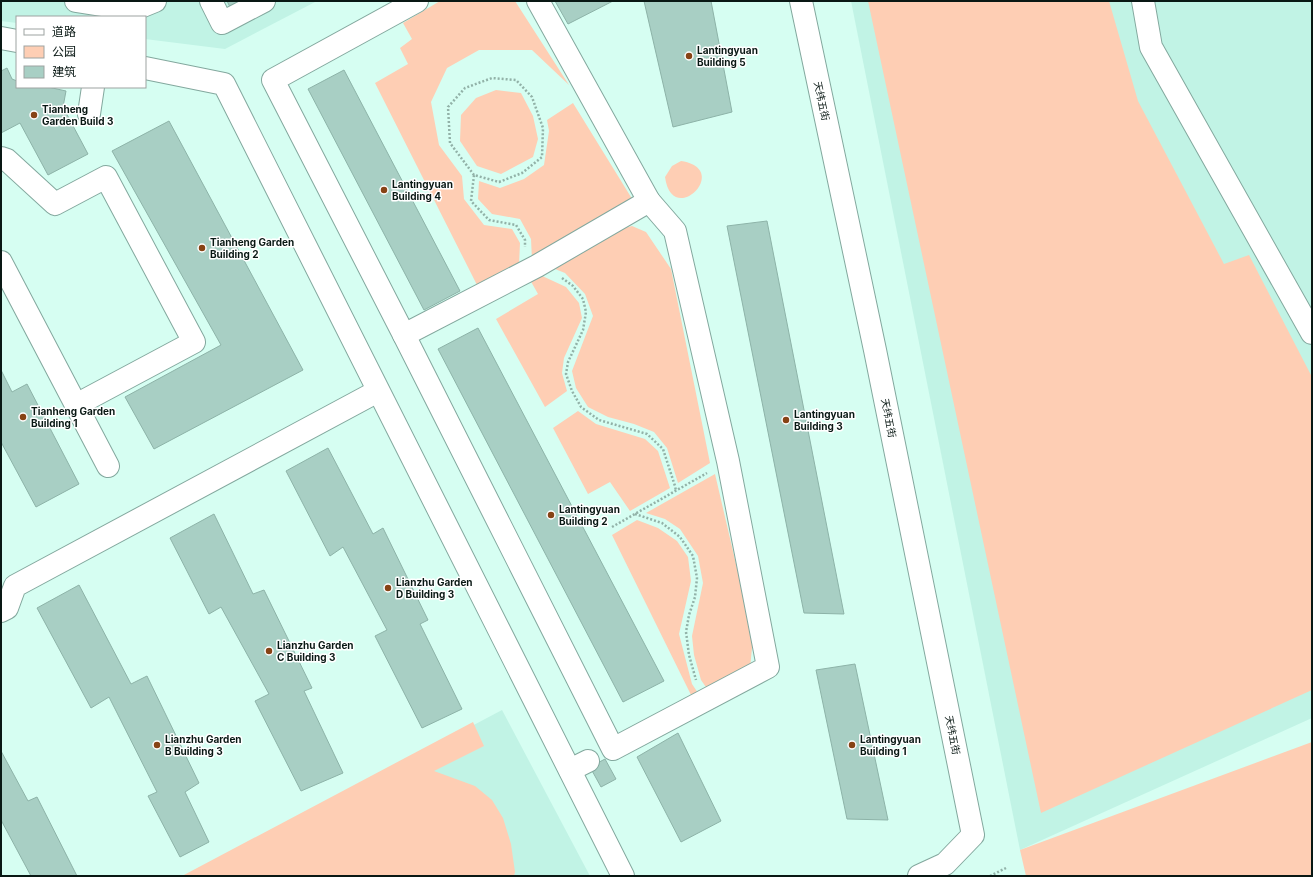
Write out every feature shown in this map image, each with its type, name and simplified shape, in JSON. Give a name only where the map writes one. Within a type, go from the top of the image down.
[{"type":"street","points":[[76,1],[133,10],[155,1]]},
{"type":"street","points":[[211,1],[222,23],[264,1]]},
{"type":"street","points":[[417,1],[273,80],[404,335],[613,749],[768,667],[728,461],[675,231],[649,202],[538,1]]},
{"type":"street","name":"天纬五街","points":[[801,1],[878,365],[973,835],[945,864],[919,876]]},
{"type":"street","points":[[1143,1],[1151,48],[1312,333]]},
{"type":"street","points":[[1,38],[16,41]]},
{"type":"street","points":[[146,68],[231,81],[378,391],[579,766],[623,876]]},
{"type":"street","points":[[89,114],[93,88]]},
{"type":"street","points":[[1,158],[7,160],[56,204],[106,177],[194,342],[76,405]]},
{"type":"street","points":[[404,335],[531,269],[649,202]]},
{"type":"street","points":[[1,262],[108,466]]},
{"type":"street","points":[[1,611],[7,608],[15,586],[378,391]]},
{"type":"path","points":[[474,175],[499,182],[522,174],[542,157],[543,128],[532,97],[516,80],[492,78],[465,88],[448,107],[450,143],[474,175],[471,201],[490,220],[516,225],[525,240],[531,269],[560,276],[573,286],[583,299],[586,312],[582,330],[568,362],[566,374],[572,391],[581,407],[599,420],[647,434],[662,449],[676,486],[676,491]]},
{"type":"path","points":[[612,527],[728,461]]},
{"type":"path","points":[[635,514],[662,523],[680,537],[693,556],[698,578],[686,632],[689,655],[696,680],[708,700]]},
{"type":"path","points":[[990,876],[1006,868]]},
{"type":"shaded area","points":[[1,1],[317,1],[225,49],[146,39],[146,16],[16,16],[16,23],[1,21]]},
{"type":"shaded area","points":[[851,1],[1312,1],[1312,718],[1020,850]]},
{"type":"shaded area","points":[[502,710],[590,876],[189,876]]},
{"type":"green space","points":[[440,1],[515,1],[569,85],[532,50],[479,50],[447,68],[431,102],[439,145],[462,176],[464,199],[484,225],[512,229],[520,243],[519,265],[477,285],[375,83],[408,64],[400,48],[412,39],[403,23]]},
{"type":"green space","points":[[868,1],[1109,1],[1138,101],[1224,264],[1249,255],[1312,377],[1312,690],[1041,813]]},
{"type":"green space","points":[[496,90],[521,93],[533,116],[538,139],[533,157],[501,174],[477,166],[460,141],[461,115],[476,98]]},
{"type":"green space","points":[[573,103],[634,202],[532,260],[531,239],[520,219],[492,214],[478,199],[479,181],[500,188],[524,179],[544,165],[549,131],[547,120]]},
{"type":"green space","points":[[681,161],[696,166],[701,174],[701,183],[695,192],[687,197],[678,198],[670,192],[665,177],[672,166]]},
{"type":"green space","points":[[632,226],[646,232],[671,269],[710,463],[678,483],[667,448],[654,432],[634,424],[608,417],[588,407],[576,388],[572,371],[593,316],[585,294],[565,273],[550,267],[621,229]]},
{"type":"green space","points":[[538,274],[566,287],[579,303],[582,318],[564,358],[562,373],[567,391],[545,407],[496,319],[538,294],[529,278]]},
{"type":"green space","points":[[578,411],[596,424],[645,439],[658,451],[670,488],[630,511],[610,482],[588,494],[553,428]]},
{"type":"green space","points":[[715,474],[753,637],[750,669],[708,690],[701,680],[694,655],[692,636],[703,583],[698,556],[680,529],[665,519],[646,513]]},
{"type":"green space","points":[[637,520],[658,528],[677,541],[688,557],[691,581],[679,634],[692,684],[698,693],[692,697],[612,535]]},
{"type":"green space","points":[[473,722],[484,746],[434,771],[475,786],[492,800],[503,818],[511,844],[515,872],[514,876],[182,876]]},
{"type":"green space","points":[[1312,742],[1312,876],[1026,876],[1020,850]]},
{"type":"building","points":[[227,1],[242,1],[230,7]]},
{"type":"building","points":[[555,1],[613,1],[568,24]]},
{"type":"building","name":"Lantingyuan Building 5","points":[[644,1],[711,1],[732,112],[673,127]]},
{"type":"building","name":"Tianheng Garden Build 3","points":[[7,68],[12,79],[16,81],[16,88],[52,88],[66,91],[63,107],[88,154],[48,175],[20,123],[1,133],[1,71]]},
{"type":"building","name":"Lantingyuan Building 4","points":[[344,70],[460,291],[424,310],[308,89]]},
{"type":"building","name":"Tianheng Garden Building 2","points":[[169,121],[303,370],[154,449],[125,397],[221,345],[112,151]]},
{"type":"building","name":"Lantingyuan Building 3","points":[[767,221],[844,614],[804,613],[727,226]]},
{"type":"building","name":"Lantingyuan Building 2","points":[[478,328],[664,681],[623,702],[438,349]]},
{"type":"building","name":"Tianheng Garden Building 1","points":[[1,370],[12,392],[27,384],[79,484],[36,507],[1,442]]},
{"type":"building","name":"Lianzhu Garden D Building 3","points":[[328,448],[373,534],[383,528],[428,620],[420,624],[462,709],[422,728],[375,636],[387,630],[343,547],[330,556],[286,471]]},
{"type":"building","name":"Lianzhu Garden C Building 3","points":[[214,514],[253,594],[264,590],[312,688],[304,691],[343,773],[301,791],[255,701],[269,694],[221,607],[209,614],[170,538]]},
{"type":"building","name":"Lianzhu Garden B Building 3","points":[[79,585],[131,684],[147,676],[199,783],[185,792],[209,842],[180,857],[148,796],[157,792],[109,697],[91,708],[37,608]]},
{"type":"building","name":"Lantingyuan Building 1","points":[[855,664],[888,820],[847,819],[816,670]]},
{"type":"building","points":[[678,733],[721,821],[681,842],[637,757]]},
{"type":"building","points":[[1,751],[28,801],[37,797],[77,876],[31,876],[1,820]]},
{"type":"building","points":[[605,759],[616,779],[601,787],[590,767]]},
{"type":"place","name":"Lantingyuan Building 5","points":[[689,56]]},
{"type":"place","name":"Tianheng Garden Build 3","points":[[34,115]]},
{"type":"place","name":"Lantingyuan Building 4","points":[[384,190]]},
{"type":"place","name":"Tianheng Garden Building 2","points":[[202,248]]},
{"type":"place","name":"Tianheng Garden Building 1","points":[[23,417]]},
{"type":"place","name":"Lantingyuan Building 3","points":[[786,420]]},
{"type":"place","name":"Lantingyuan Building 2","points":[[551,515]]},
{"type":"place","name":"Lianzhu Garden D Building 3","points":[[388,588]]},
{"type":"place","name":"Lianzhu Garden C Building 3","points":[[269,651]]},
{"type":"place","name":"Lianzhu Garden B Building 3","points":[[157,745]]},
{"type":"place","name":"Lantingyuan Building 1","points":[[852,745]]}]
